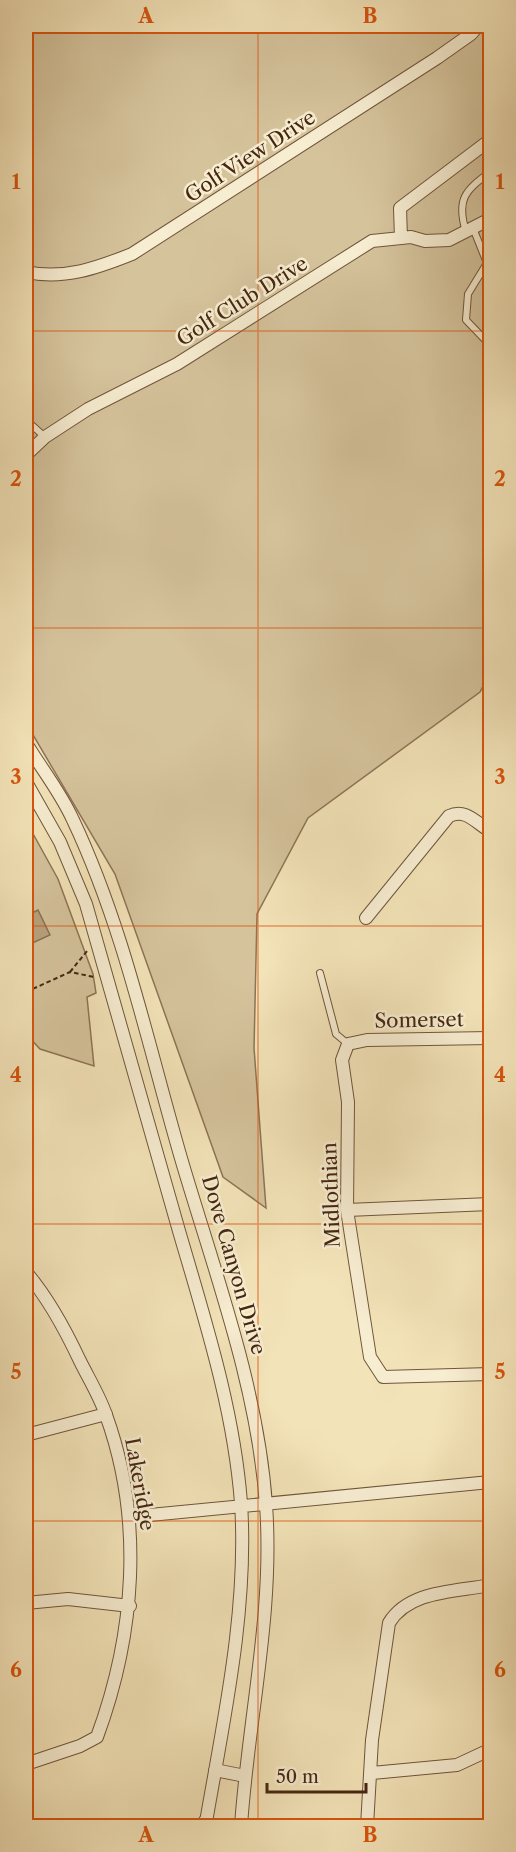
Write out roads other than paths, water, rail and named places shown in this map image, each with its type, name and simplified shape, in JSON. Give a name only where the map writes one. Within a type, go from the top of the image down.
[{"type":"street","name":"Golf View Drive","points":[[26,272],[70,275],[132,254],[437,58],[471,34],[478,26]]},
{"type":"street","points":[[401,238],[400,208],[490,140]]},
{"type":"street","name":"Golf Club Drive","points":[[26,455],[45,437],[88,409],[196,353],[372,241],[401,238],[449,240],[490,219]]},
{"type":"street","name":"Dove Canyon Drive","points":[[26,743],[72,817],[108,908],[133,983],[182,1162],[233,1333],[260,1443],[266,1504],[266,1607],[241,1827]]},
{"type":"street","points":[[26,782],[60,842],[86,904],[211,1341],[235,1446],[241,1506],[240,1593],[205,1824]]},
{"type":"street","points":[[366,918],[449,816],[458,812],[464,813],[490,831]]},
{"type":"street","name":"Somerset","points":[[348,1044],[367,1040],[490,1038]]},
{"type":"street","name":"Midlothian","points":[[348,1044],[342,1060],[348,1102],[347,1210],[370,1357],[383,1377],[490,1374]]},
{"type":"street","points":[[347,1210],[490,1204]]},
{"type":"street","name":"Lakeridge","points":[[26,1272],[44,1293],[106,1414],[122,1468],[129,1514],[130,1606],[117,1674],[97,1737],[80,1746],[26,1764]]},
{"type":"street","points":[[26,1435],[106,1414]]},
{"type":"street","points":[[129,1514],[150,1515],[490,1482]]},
{"type":"street","points":[[368,1827],[372,1740],[388,1623],[398,1609],[418,1598],[490,1585]]},
{"type":"street","points":[[26,1603],[68,1599],[130,1606]]},
{"type":"street","points":[[372,1773],[457,1765],[487,1751]]},
{"type":"street","points":[[215,1770],[245,1776]]},
{"type":"lane","points":[[490,172],[470,187],[462,201],[461,214],[488,264],[468,294],[466,320],[490,345]]},
{"type":"lane","points":[[26,420],[45,437]]},
{"type":"lane","points":[[320,973],[336,1034],[348,1044]]}]
